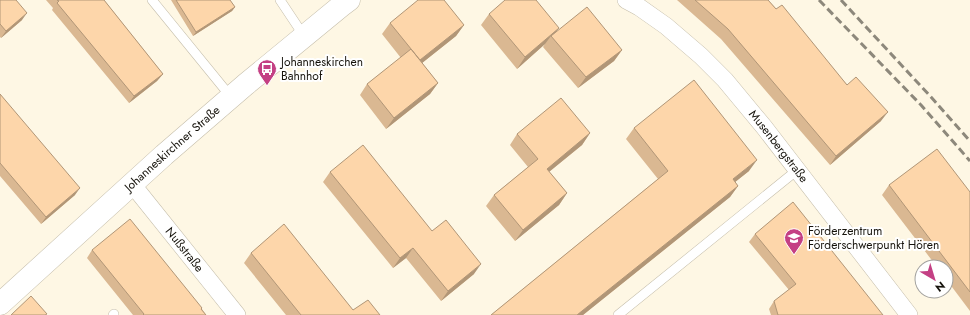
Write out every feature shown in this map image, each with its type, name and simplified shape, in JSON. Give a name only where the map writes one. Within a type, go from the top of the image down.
[{"type":"street","name":"Johanneskirchner Straße","points":[[0,304],[164,155],[231,97],[349,0]]},
{"type":"street","name":"Musenbergstraße","points":[[626,0],[639,7],[666,26],[725,80],[909,315]]},
{"type":"street","name":"Nußstraße","points":[[132,184],[237,315]]},
{"type":"lane","points":[[152,0],[231,97]]},
{"type":"lane","points":[[280,0],[304,36]]},
{"type":"lane","points":[[618,315],[796,171]]},
{"type":"building","points":[[0,0],[16,0],[27,13],[6,31],[0,24]]},
{"type":"building","points":[[57,0],[104,0],[163,74],[134,96],[57,3],[59,1]]},
{"type":"building","points":[[176,0],[230,0],[235,7],[196,32]]},
{"type":"building","points":[[418,0],[444,0],[464,25],[420,60],[390,23]]},
{"type":"building","points":[[505,0],[536,0],[559,28],[525,57],[489,14]]},
{"type":"building","points":[[695,0],[768,0],[776,9],[782,5],[847,85],[856,77],[888,112],[836,156],[728,29]]},
{"type":"building","points":[[587,7],[622,50],[586,77],[551,36]]},
{"type":"building","points":[[411,49],[438,83],[394,118],[367,84]]},
{"type":"building","points":[[694,80],[757,160],[733,179],[738,186],[577,315],[491,315],[668,171],[634,128]]},
{"type":"building","points":[[0,94],[80,188],[46,217],[0,163]]},
{"type":"building","points":[[561,98],[590,133],[547,169],[567,193],[523,230],[494,195],[538,159],[517,134]]},
{"type":"building","points":[[363,145],[432,231],[446,220],[481,264],[448,291],[413,248],[400,258],[330,172]]},
{"type":"building","points":[[937,149],[970,192],[970,292],[954,271],[954,259],[945,259],[889,185]]},
{"type":"building","points":[[793,202],[883,315],[778,315],[774,301],[796,284],[755,234]]},
{"type":"building","points":[[130,219],[202,308],[201,309],[206,315],[143,315],[144,314],[92,250]]},
{"type":"building","points":[[284,224],[353,310],[368,300],[380,315],[301,315],[251,253]]},
{"type":"building","points":[[31,296],[47,314],[11,315]]},
{"type":"railway","points":[[819,0],[921,105],[970,161]]},
{"type":"railway","points":[[841,0],[970,141]]},
{"type":"place","name":"Johanneskirchen Bahnhof","points":[[267,86]]},
{"type":"place","name":"Förderzentrum Förderschwerpunkt Hören","points":[[794,255]]}]
